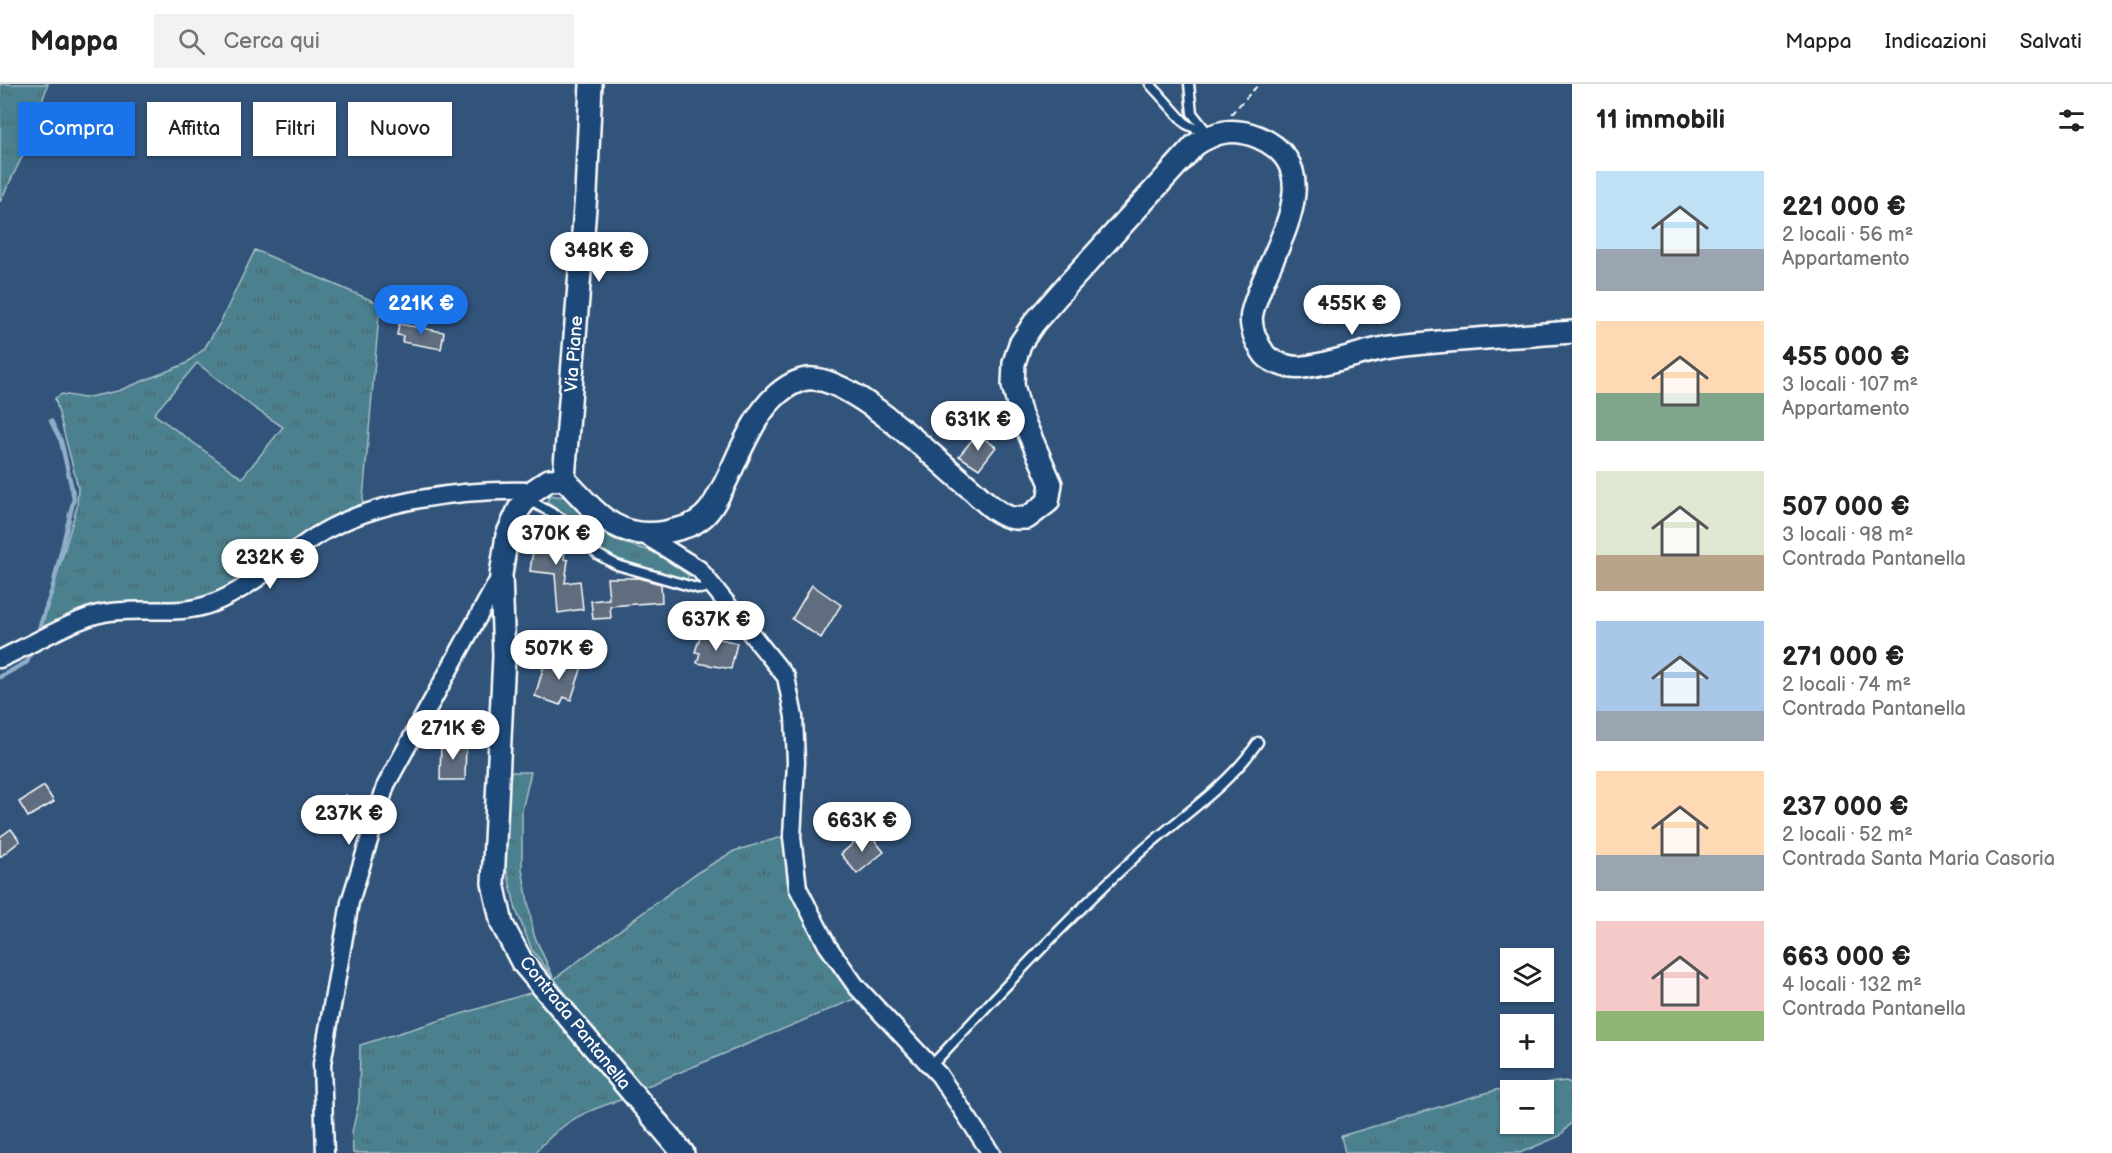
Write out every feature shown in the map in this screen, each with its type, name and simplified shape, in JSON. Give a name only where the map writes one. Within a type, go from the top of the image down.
[{"type":"street","name":"Via Piane","points":[[564,479],[586,194],[591,84]]},
{"type":"street","points":[[645,536],[684,528],[705,516],[712,508],[763,409],[782,391],[802,380],[824,379],[846,388],[872,406],[986,502],[1009,517],[1027,518],[1039,511],[1048,502],[1051,484],[1021,415],[1013,385],[1014,363],[1020,344],[1034,322],[1195,145],[1218,133],[1248,133],[1267,141],[1284,154],[1295,176],[1294,199],[1252,314],[1255,338],[1267,357],[1277,363],[1301,368],[1389,347],[1572,332]]},
{"type":"street","points":[[0,659],[102,613],[186,610],[212,603],[238,590],[316,536],[343,521],[375,510],[445,495],[499,490],[530,495],[549,480],[564,479],[600,516],[617,528],[645,536],[699,569],[786,678],[794,717],[796,762],[792,837],[798,888],[827,945],[856,986],[932,1066],[991,1153]]},
{"type":"street","name":"Contrada Pantanella","points":[[530,495],[519,509],[507,535],[501,575],[504,656],[493,883],[502,924],[522,962],[683,1153]]},
{"type":"street","points":[[325,1153],[322,1064],[350,902],[386,785],[501,575]]},
{"type":"lane","points":[[1150,84],[1186,124],[1218,133]]},
{"type":"lane","points":[[1189,84],[1192,112],[1218,133]]},
{"type":"lane","points":[[530,495],[568,522],[597,554],[617,565],[700,589],[713,586]]},
{"type":"lane","points":[[932,1066],[1065,922],[1163,830],[1234,775],[1258,742]]},
{"type":"path","points":[[1218,133],[1227,119],[1259,84]]},
{"type":"green space","points":[[0,84],[48,84],[42,102],[18,102],[18,156],[23,156],[0,202]]},
{"type":"green space","points":[[255,250],[380,304],[362,510],[211,597],[190,603],[127,603],[39,636],[77,507],[78,487],[55,398],[62,394],[84,398],[118,391],[185,364],[204,349],[220,323]],"holes":[[[197,363],[254,408],[283,427],[242,478],[154,414]]]},
{"type":"green space","points":[[550,495],[570,498],[599,529],[616,541],[658,553],[689,576],[686,581],[677,580],[660,571],[623,563],[600,551],[547,501]]},
{"type":"green space","points":[[508,772],[531,772],[522,810],[522,869],[534,935],[553,977],[532,950],[516,910],[506,867]]},
{"type":"green space","points":[[782,837],[792,883],[800,903],[809,922],[857,998],[640,1089],[554,979],[695,874],[734,851]]},
{"type":"green space","points":[[539,990],[630,1097],[601,1106],[577,1117],[556,1132],[535,1153],[353,1153],[352,1132],[359,1102],[360,1045]]},
{"type":"green space","points":[[1554,1082],[1572,1083],[1572,1122],[1560,1136],[1520,1153],[1345,1153],[1341,1136],[1500,1089],[1500,1134],[1554,1134]]},
{"type":"building","points":[[399,324],[444,332],[441,349],[402,342],[403,336],[397,335]]},
{"type":"building","points":[[977,434],[996,447],[979,469],[959,456]]},
{"type":"building","points":[[537,522],[567,531],[564,559],[568,560],[565,583],[580,581],[583,609],[558,613],[555,574],[530,571]]},
{"type":"building","points":[[607,578],[638,578],[661,584],[662,602],[610,606],[611,618],[593,619],[591,601],[609,599]]},
{"type":"building","points":[[812,585],[841,605],[821,638],[792,619]]},
{"type":"building","points":[[701,634],[737,643],[731,669],[697,663],[700,653],[695,652]]},
{"type":"building","points":[[546,659],[566,664],[568,659],[583,664],[571,700],[564,697],[560,705],[535,696]]},
{"type":"building","points":[[441,741],[466,742],[465,780],[440,780]]},
{"type":"building","points":[[44,786],[54,802],[28,817],[19,802]]},
{"type":"building","points":[[345,795],[368,804],[358,830],[336,820]]},
{"type":"building","points":[[11,829],[20,841],[0,857],[0,837]]},
{"type":"building","points":[[867,831],[884,852],[857,874],[841,854]]},
{"type":"waterway","points":[[37,635],[52,590],[74,498],[61,441],[51,421]]},
{"type":"waterway","points":[[0,677],[27,662],[31,652]]}]
